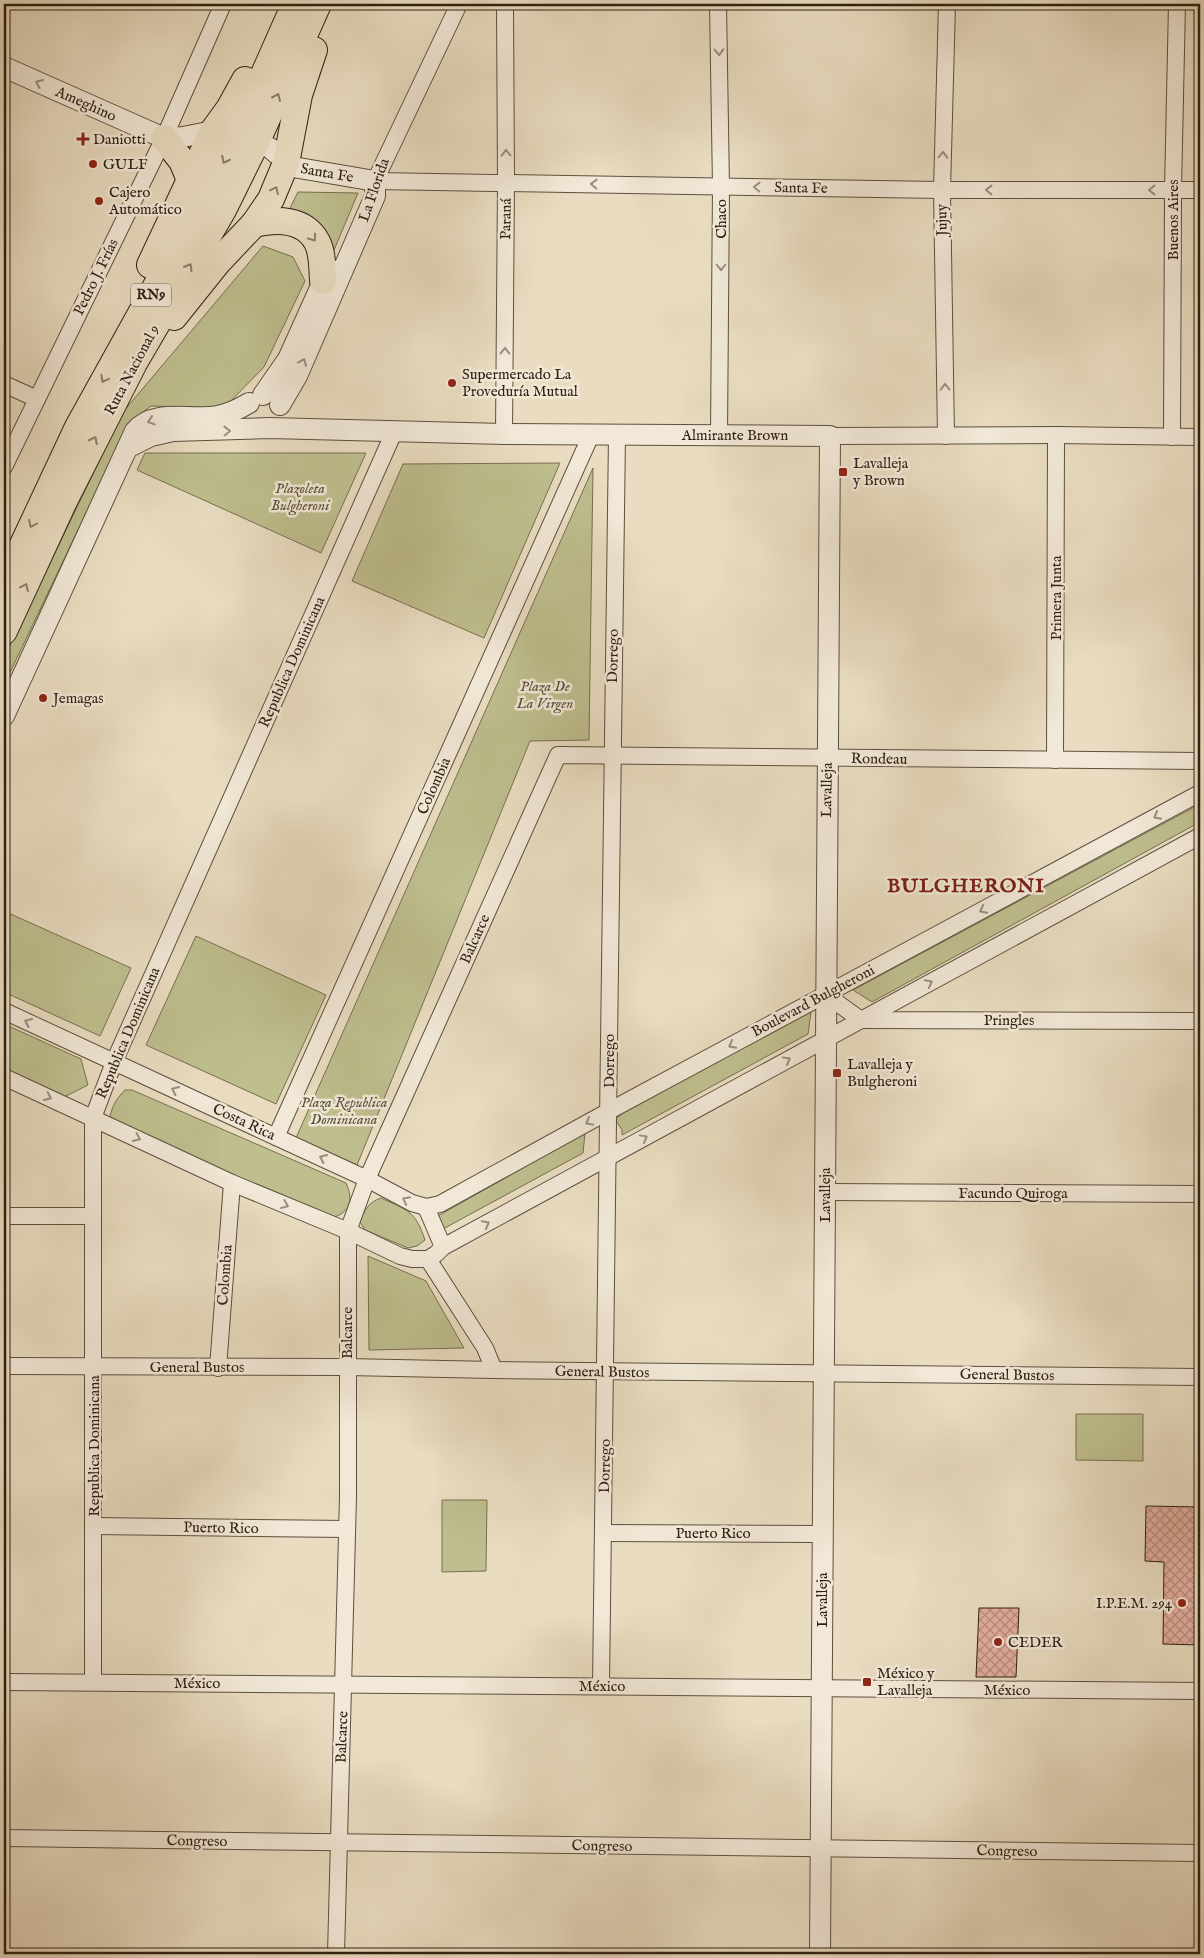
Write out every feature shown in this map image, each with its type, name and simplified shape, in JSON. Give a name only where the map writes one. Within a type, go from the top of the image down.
[{"type":"highway","name":"Ruta Nacional 9","points":[[4,585],[66,453],[223,210],[236,135],[295,4]]},
{"type":"highway","name":"Ruta Nacional 9","points":[[236,135],[318,4]]},
{"type":"highway","name":"RN9","points":[[126,358],[187,302],[218,262],[254,224],[271,199],[286,163],[300,95],[326,4]]},
{"type":"highway","name":"RN9","points":[[126,358],[130,308],[190,180],[236,135]]},
{"type":"highway","points":[[164,138],[182,161],[190,180]]},
{"type":"highway","points":[[254,224],[279,220],[291,221],[311,234],[317,242],[321,257],[323,281]]},
{"type":"highway","name":"Ruta Nacional 9","points":[[4,631],[65,500],[126,358]]},
{"type":"street","name":"Pedro J. Frías","points":[[4,468],[164,138],[223,4]]},
{"type":"street","name":"La Florida","points":[[268,403],[297,376],[375,196],[375,181],[459,4]]},
{"type":"street","name":"Paraná","points":[[504,434],[505,4]]},
{"type":"street","name":"Chaco","points":[[718,4],[721,187],[719,435]]},
{"type":"street","name":"Jujuy","points":[[946,436],[942,190],[947,4]]},
{"type":"street","name":"Buenos Aires","points":[[1172,437],[1173,190],[1177,4]]},
{"type":"street","name":"Ameghino","points":[[4,68],[164,138],[236,135]]},
{"type":"street","name":"Santa Fe","points":[[236,135],[270,148],[286,163],[302,169],[375,181],[942,190],[1200,190]]},
{"type":"street","points":[[268,403],[279,421],[265,428],[255,426],[247,414],[268,403],[364,192],[375,181]]},
{"type":"street","points":[[4,384],[37,399]]},
{"type":"street","points":[[4,716],[135,431],[139,426],[152,420],[218,416],[268,403],[314,430]]},
{"type":"street","name":"Almirante Brown","points":[[129,447],[161,433],[265,428],[591,435],[1056,435],[1200,437]]},
{"type":"street","name":"Republica Dominicana","points":[[93,1682],[93,1118],[114,1062],[394,432]]},
{"type":"street","name":"Colombia","points":[[276,1137],[591,435]]},
{"type":"street","name":"Dorrego","points":[[601,1686],[609,1111],[611,756],[617,435]]},
{"type":"street","name":"Primera Junta","points":[[1055,760],[1056,435]]},
{"type":"street","name":"Lavalleja","points":[[820,1954],[830,436]]},
{"type":"street","name":"Rondeau","points":[[558,755],[1200,761]]},
{"type":"street","name":"Balcarce","points":[[336,1954],[347,1529],[348,1231],[367,1179],[558,755]]},
{"type":"street","name":"Boulevard Bulgheroni","points":[[426,1207],[440,1204],[825,994],[1200,793]]},
{"type":"street","points":[[4,1077],[232,1183],[348,1231],[400,1256],[412,1259],[428,1259],[443,1247],[1200,836]]},
{"type":"street","points":[[825,994],[861,1020]]},
{"type":"street","name":"Costa Rica","points":[[4,1011],[367,1179],[412,1203],[426,1207]]},
{"type":"street","name":"Pringles","points":[[861,1020],[1200,1021]]},
{"type":"street","name":"Colombia","points":[[218,1368],[232,1183]]},
{"type":"street","name":"Facundo Quiroga","points":[[825,1192],[1200,1194]]},
{"type":"street","points":[[426,1207],[443,1247]]},
{"type":"street","points":[[4,1216],[94,1216]]},
{"type":"street","points":[[428,1259],[485,1348],[494,1370]]},
{"type":"street","name":"General Bustos","points":[[4,1366],[347,1367],[606,1372],[1200,1377]]},
{"type":"street","name":"Puerto Rico","points":[[94,1526],[347,1529]]},
{"type":"street","name":"Puerto Rico","points":[[604,1533],[823,1534]]},
{"type":"street","name":"México","points":[[4,1682],[1200,1691]]},
{"type":"street","name":"Congreso","points":[[4,1838],[1200,1853]]},
{"type":"green space","points":[[298,192],[358,193],[334,250],[289,210]]},
{"type":"green space","points":[[263,246],[293,257],[305,281],[264,367],[224,408],[151,406],[129,423],[4,685],[4,658],[123,412]]},
{"type":"green space","name":"Plazoleta Bulgheroni","points":[[145,453],[366,453],[321,553],[137,470]]},
{"type":"green space","points":[[560,463],[484,638],[352,581],[403,464]]},
{"type":"green space","name":"Plaza De La Virgen","points":[[593,468],[589,740],[530,741],[357,1165],[296,1138]]},
{"type":"green space","points":[[1200,804],[1200,822],[872,1002],[853,990]]},
{"type":"green space","points":[[4,911],[131,968],[100,1036],[4,992]]},
{"type":"green space","points":[[196,936],[326,995],[276,1104],[146,1045]]},
{"type":"green space","points":[[811,1012],[808,1034],[622,1135],[622,1130],[615,1119],[621,1113]]},
{"type":"green space","points":[[4,1024],[81,1059],[88,1085],[64,1097],[4,1069]]},
{"type":"green space","points":[[125,1090],[132,1090],[346,1183],[350,1195],[349,1205],[342,1213],[331,1218],[109,1123],[114,1105]]},
{"type":"green space","points":[[585,1133],[583,1153],[443,1229],[436,1217]]},
{"type":"green space","points":[[381,1198],[409,1212],[418,1222],[425,1240],[417,1246],[408,1248],[365,1230],[360,1222],[363,1214],[370,1204]]},
{"type":"green space","points":[[368,1256],[426,1281],[464,1348],[369,1350]]},
{"type":"green space","points":[[1076,1414],[1143,1414],[1143,1461],[1076,1460]]},
{"type":"green space","points":[[442,1500],[487,1500],[486,1571],[442,1572]]},
{"type":"building","name":"I.P.E.M. 294","points":[[1146,1506],[1200,1507],[1200,1645],[1163,1644],[1164,1562],[1145,1561]]},
{"type":"building","name":"CEDER","points":[[979,1608],[1019,1608],[1016,1677],[976,1677]]},
{"type":"place","name":"Daniotti","points":[[83,139]]},
{"type":"place","name":"GULF","points":[[93,164]]},
{"type":"place","name":"Cajero Automático","points":[[99,201]]},
{"type":"place","name":"Supermercado La Proveduría Mutual","points":[[452,383]]},
{"type":"place","name":"Lavalleja y Brown","points":[[843,472]]},
{"type":"place","name":"Jemagas","points":[[43,698]]},
{"type":"place","name":"Lavalleja y Bulgheroni","points":[[837,1073]]},
{"type":"place","name":"I.P.E.M. 294","points":[[1182,1603]]},
{"type":"place","name":"CEDER","points":[[998,1642]]},
{"type":"place","name":"México y Lavalleja","points":[[867,1682]]},
{"type":"district","name":"BULGHERONI","points":[[966,886]]},
{"type":"park label","name":"Plaza Republica Dominicana","points":[[344,1110]]}]
